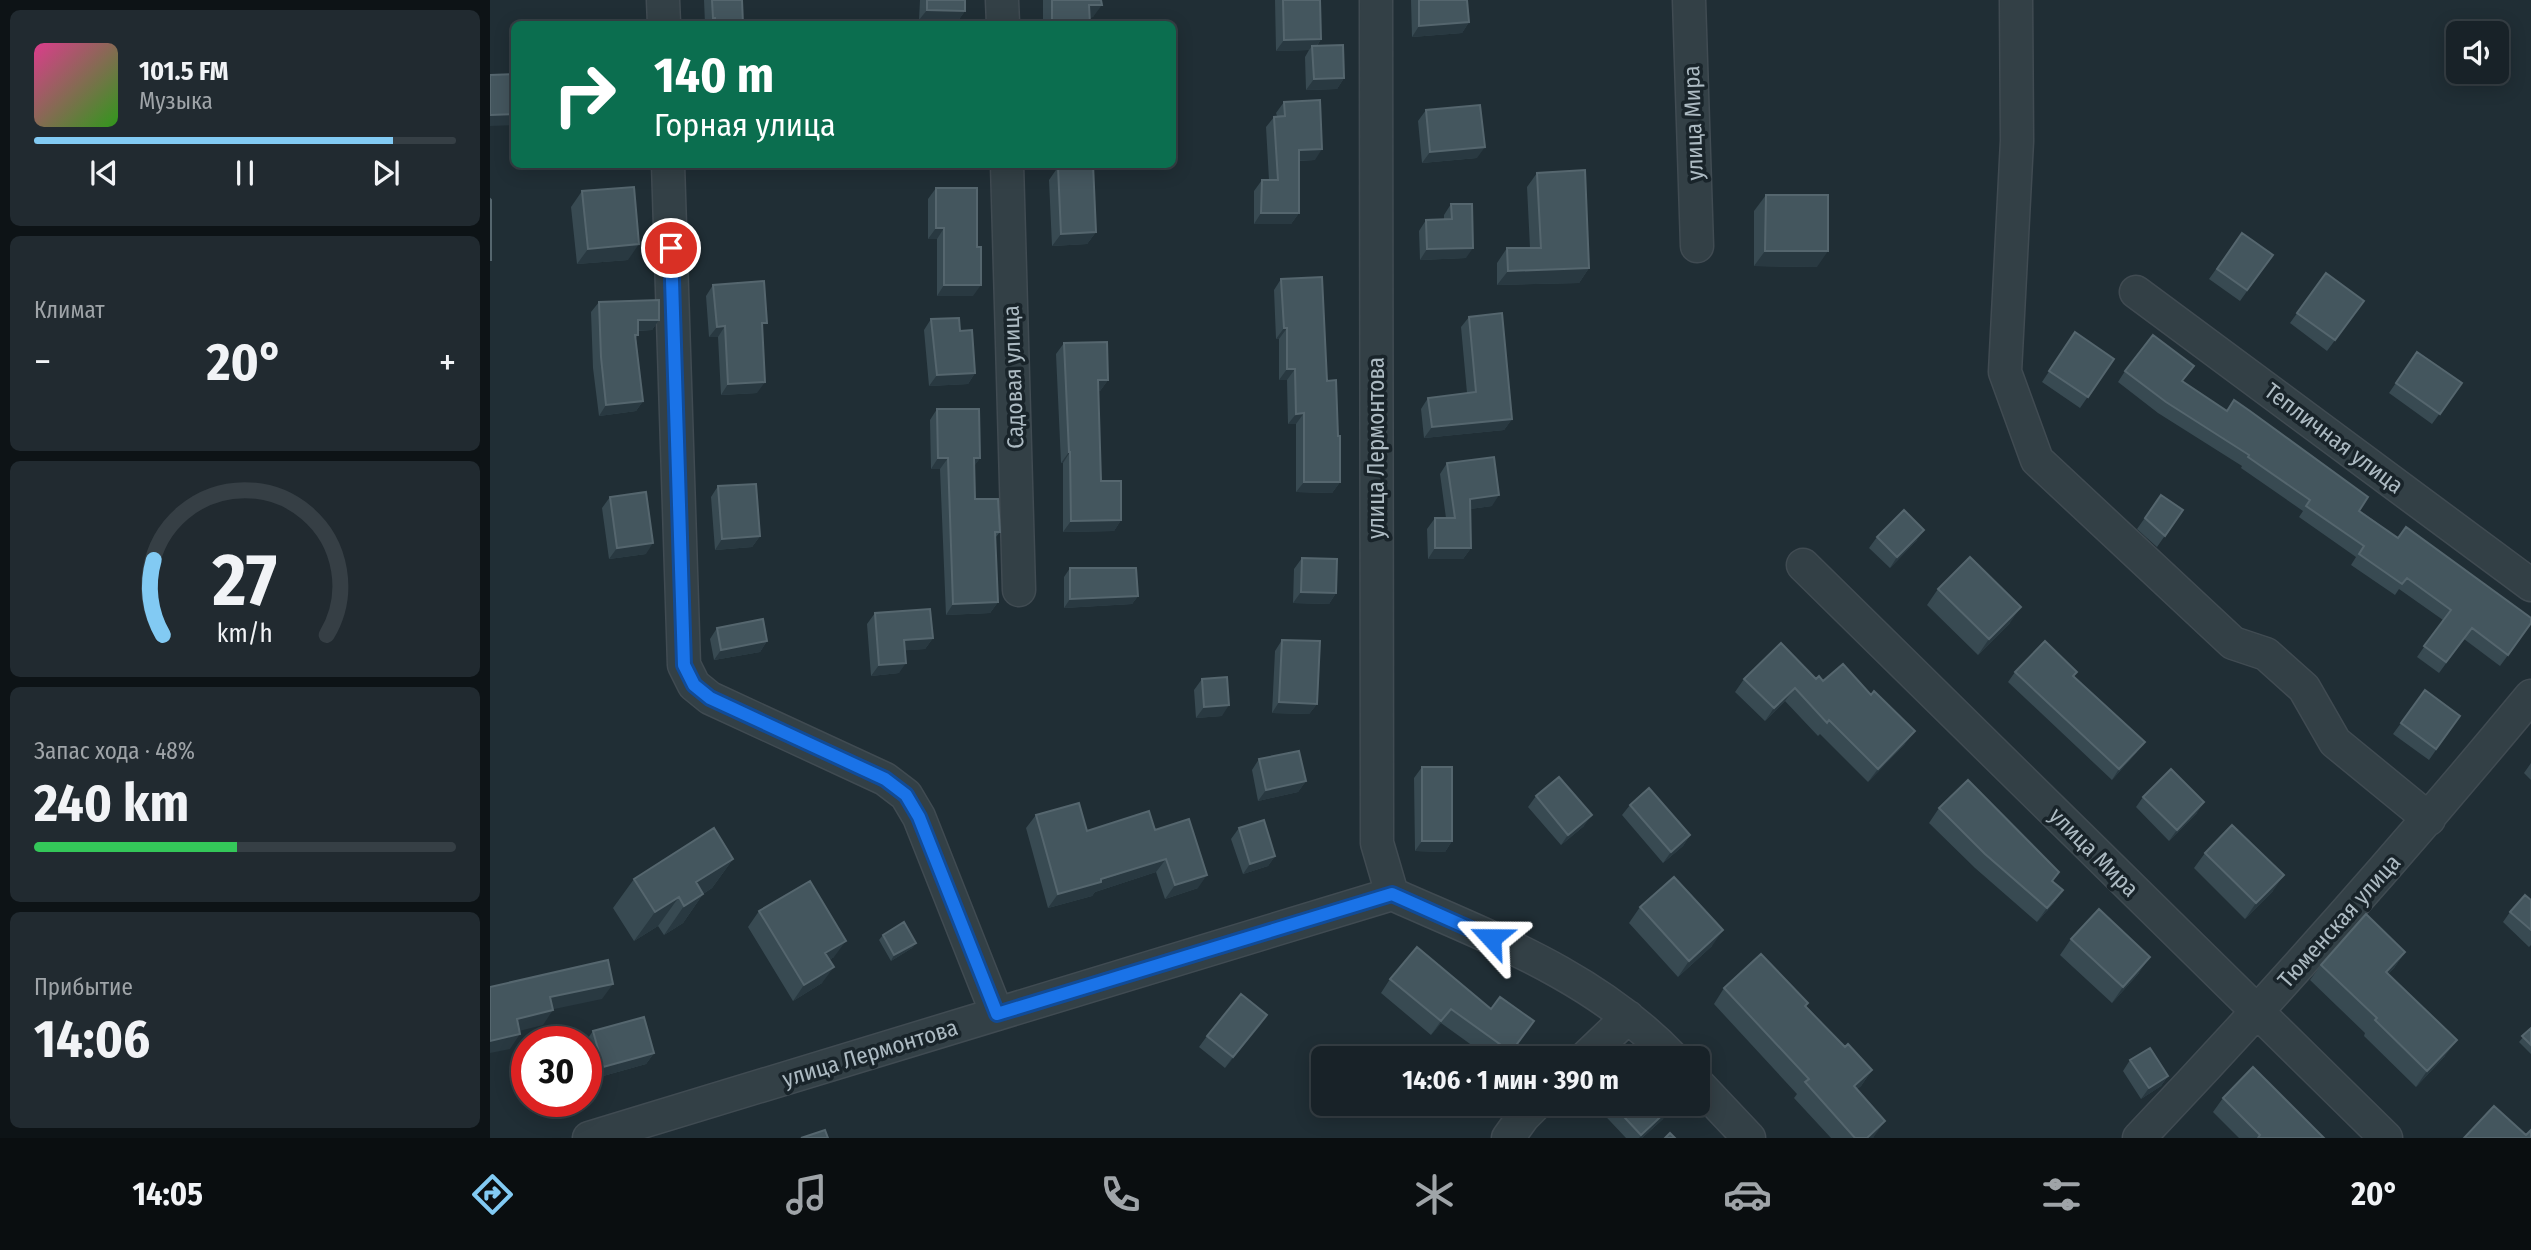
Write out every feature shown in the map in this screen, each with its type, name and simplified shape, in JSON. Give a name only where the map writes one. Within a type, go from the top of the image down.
[{"type":"street","points":[[663,0],[664,21]]},
{"type":"street","points":[[1002,0],[1003,21]]},
{"type":"street","name":"улица Лермонтова","points":[[589,1138],[1392,894],[1377,844],[1376,0]]},
{"type":"street","name":"улица Мира","points":[[1689,0],[1697,246]]},
{"type":"street","points":[[2016,0],[2017,141],[2005,372],[2037,460],[2233,643],[2266,654],[2304,688],[2335,742],[2429,819]]},
{"type":"street","points":[[668,168],[684,665],[694,685],[710,698],[885,779],[906,795],[919,817],[997,1014]]},
{"type":"street","name":"Садовая улица","points":[[1007,168],[1019,590]]},
{"type":"street","name":"Тепличная улица","points":[[2136,292],[2531,584]]},
{"type":"street","name":"улица Мира","points":[[1803,565],[2386,1138]]},
{"type":"street","name":"Тюменская улица","points":[[2138,1138],[2257,1013],[2429,819],[2531,696]]},
{"type":"street","points":[[1392,894],[1541,960],[1597,993],[1660,1046]]},
{"type":"street","points":[[1598,1046],[1628,1017]]},
{"type":"street","points":[[1710,1097],[1749,1138]]},
{"type":"street","points":[[1508,1138],[1524,1116]]},
{"type":"building","points":[[712,0],[742,0],[743,21],[715,21]]},
{"type":"building","points":[[927,0],[965,0],[965,11],[927,10]]},
{"type":"building","points":[[1052,0],[1101,0],[1102,5],[1089,5],[1090,21],[1052,21]]},
{"type":"building","points":[[1283,0],[1320,0],[1321,39],[1284,40]]},
{"type":"building","points":[[1419,0],[1467,0],[1469,22],[1419,26]]},
{"type":"building","points":[[1343,45],[1344,78],[1314,79],[1312,46]]},
{"type":"building","points":[[511,74],[511,114],[490,115],[490,75]]},
{"type":"building","points":[[1320,100],[1322,149],[1299,150],[1299,213],[1261,213],[1262,180],[1278,180],[1274,117],[1285,116],[1284,102]]},
{"type":"building","points":[[1480,105],[1485,147],[1430,152],[1426,110]]},
{"type":"building","points":[[1058,168],[1093,168],[1096,232],[1061,234]]},
{"type":"building","points":[[1585,170],[1589,268],[1508,271],[1507,248],[1541,248],[1537,173]]},
{"type":"building","points":[[634,187],[639,244],[588,249],[582,191]]},
{"type":"building","points":[[936,188],[977,188],[977,247],[981,247],[981,285],[944,285],[944,228],[936,228]]},
{"type":"building","points":[[1766,195],[1828,195],[1828,251],[1765,251]]},
{"type":"building","points":[[491,200],[491,260],[490,260]]},
{"type":"building","points":[[1451,204],[1472,204],[1473,248],[1427,249],[1426,220],[1452,219]]},
{"type":"building","points":[[2242,233],[2273,255],[2247,290],[2217,269]]},
{"type":"building","points":[[2326,273],[2364,301],[2335,340],[2297,313]]},
{"type":"building","points":[[1322,277],[1327,381],[1336,380],[1340,482],[1304,482],[1304,413],[1296,414],[1295,369],[1287,369],[1287,328],[1284,328],[1281,279]]},
{"type":"building","points":[[764,281],[767,323],[762,323],[765,382],[728,384],[725,326],[717,327],[713,285]]},
{"type":"building","points":[[659,300],[659,320],[638,320],[638,335],[635,335],[643,401],[606,405],[599,302]]},
{"type":"building","points":[[1502,313],[1512,419],[1432,427],[1428,398],[1476,392],[1469,317]]},
{"type":"building","points":[[959,318],[960,331],[972,330],[975,373],[937,375],[931,319]]},
{"type":"building","points":[[2075,332],[2114,359],[2088,397],[2049,371]]},
{"type":"building","points":[[2153,335],[2194,366],[2182,381],[2227,411],[2234,400],[2368,497],[2359,511],[2398,538],[2406,527],[2531,618],[2531,623],[2508,655],[2472,628],[2446,662],[2424,646],[2451,610],[2407,578],[2402,584],[2359,554],[2364,546],[2306,506],[2310,500],[2125,371]]},
{"type":"building","points":[[1107,342],[1108,380],[1098,380],[1101,481],[1121,481],[1121,520],[1071,521],[1064,343]]},
{"type":"building","points":[[2417,352],[2462,383],[2440,414],[2396,383]]},
{"type":"building","points":[[937,409],[979,409],[980,458],[974,458],[975,499],[998,499],[1000,532],[995,532],[998,602],[953,604],[948,458],[938,458]]},
{"type":"building","points":[[1494,457],[1499,495],[1470,499],[1471,548],[1435,548],[1435,518],[1455,518],[1447,463]]},
{"type":"building","points":[[756,484],[760,536],[722,539],[718,486]]},
{"type":"building","points":[[646,492],[653,543],[617,548],[610,497]]},
{"type":"building","points":[[2161,495],[2183,510],[2165,536],[2145,518]]},
{"type":"building","points":[[1904,510],[1924,530],[1897,557],[1877,537]]},
{"type":"building","points":[[1970,557],[2021,607],[1989,639],[1938,589]]},
{"type":"building","points":[[1302,558],[1337,559],[1336,593],[1301,592]]},
{"type":"building","points":[[1070,568],[1136,568],[1138,596],[1070,599]]},
{"type":"building","points":[[930,609],[933,638],[904,640],[906,663],[879,665],[875,613]]},
{"type":"building","points":[[763,619],[767,641],[721,650],[717,628]]},
{"type":"building","points":[[1282,640],[1320,641],[1317,704],[1279,702]]},
{"type":"building","points":[[2045,641],[2077,672],[2073,676],[2145,742],[2119,769],[2015,672]]},
{"type":"building","points":[[1781,643],[1816,679],[1819,676],[1823,681],[1843,664],[1871,695],[1874,691],[1915,731],[1878,769],[1829,720],[1827,723],[1795,688],[1774,708],[1744,679]]},
{"type":"building","points":[[1227,677],[1229,705],[1204,707],[1202,679]]},
{"type":"building","points":[[2425,690],[2460,716],[2436,749],[2401,723]]},
{"type":"building","points":[[1299,751],[1306,781],[1266,790],[1259,759]]},
{"type":"building","points":[[1422,767],[1452,767],[1452,841],[1422,841]]},
{"type":"building","points":[[2171,769],[2204,802],[2177,830],[2143,797]]},
{"type":"building","points":[[1559,777],[1592,815],[1568,835],[1536,796]]},
{"type":"building","points":[[1968,780],[2059,872],[2052,881],[2063,890],[2047,908],[1985,854],[1939,808]]},
{"type":"building","points":[[1649,788],[1690,835],[1671,852],[1630,805]]},
{"type":"building","points":[[1079,803],[1087,831],[1149,811],[1155,830],[1189,819],[1207,875],[1175,885],[1166,859],[1058,894],[1036,815]]},
{"type":"building","points":[[1264,820],[1275,856],[1250,864],[1239,828]]},
{"type":"building","points":[[2232,825],[2284,875],[2256,903],[2205,853]]},
{"type":"building","points":[[714,828],[733,859],[696,882],[703,894],[684,906],[679,897],[655,912],[634,879]]},
{"type":"building","points":[[1674,877],[1723,930],[1689,961],[1640,907]]},
{"type":"building","points":[[810,881],[846,941],[825,953],[834,967],[804,985],[759,911]]},
{"type":"building","points":[[2525,895],[2531,900],[2531,930],[2510,912]]},
{"type":"building","points":[[2099,909],[2150,957],[2123,987],[2071,939]]},
{"type":"building","points":[[2366,914],[2405,952],[2386,972],[2457,1040],[2427,1071],[2375,1020],[2377,1018],[2321,965]]},
{"type":"building","points":[[904,922],[916,943],[894,955],[883,935]]},
{"type":"building","points":[[1417,947],[1491,1009],[1500,997],[1534,1021],[1515,1046],[1503,1046],[1451,1009],[1441,1021],[1390,979]]},
{"type":"building","points":[[1761,954],[1808,1003],[1805,1006],[1845,1047],[1848,1044],[1872,1070],[1854,1086],[1885,1121],[1867,1138],[1855,1138],[1805,1082],[1809,1079],[1724,988]]},
{"type":"building","points":[[608,960],[613,984],[550,997],[553,1010],[517,1019],[518,1026],[511,1026],[511,1036],[490,1041],[490,987]]},
{"type":"building","points":[[1241,994],[1267,1015],[1233,1057],[1207,1036]]},
{"type":"building","points":[[644,1017],[654,1053],[603,1067],[602,1029]]},
{"type":"building","points":[[2531,1028],[2531,1045],[2522,1036]]},
{"type":"building","points":[[2150,1048],[2168,1076],[2149,1088],[2130,1060]]},
{"type":"building","points":[[2253,1067],[2324,1138],[2258,1138],[2260,1135],[2223,1098]]},
{"type":"building","points":[[2494,1106],[2526,1135],[2531,1130],[2531,1138],[2464,1138]]},
{"type":"building","points":[[1623,1116],[1661,1116],[1641,1135]]},
{"type":"building","points":[[825,1130],[828,1138],[801,1138]]},
{"type":"route","points":[[671,248],[684,665],[694,685],[710,698],[885,779],[906,795],[919,817],[997,1014],[1392,894],[1491,938]]}]
